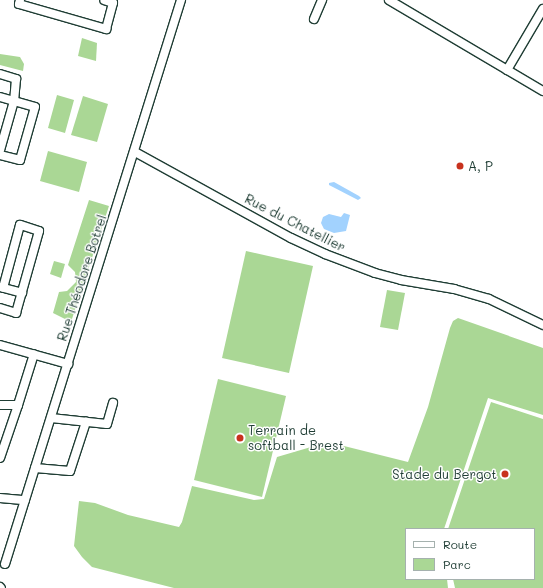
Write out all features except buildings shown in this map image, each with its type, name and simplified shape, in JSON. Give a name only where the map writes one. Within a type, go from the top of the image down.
[{"type":"street","points":[[20,0],[19,4],[106,28],[113,2],[104,0]]},
{"type":"street","name":"Rue Théodore Botrel","points":[[5,564],[135,152],[181,0]]},
{"type":"street","points":[[314,19],[322,0]]},
{"type":"street","points":[[389,0],[543,91]]},
{"type":"street","points":[[506,70],[543,9]]},
{"type":"street","points":[[0,74],[16,79],[14,101],[0,150]]},
{"type":"street","points":[[0,97],[35,107],[20,160],[0,155]]},
{"type":"street","name":"Rue du Chatellier","points":[[135,152],[291,238],[325,254],[375,273],[401,280],[454,289],[489,299],[543,325]]},
{"type":"street","points":[[0,308],[16,313],[22,293],[39,230],[20,225],[1,287],[22,293]]},
{"type":"street","points":[[0,345],[68,364]]},
{"type":"street","points":[[0,458],[34,354]]},
{"type":"street","points":[[51,418],[107,424],[113,403]]},
{"type":"street","points":[[0,405],[18,405]]},
{"type":"street","points":[[35,468],[70,472],[86,422]]},
{"type":"street","points":[[0,498],[25,500]]},
{"type":"green space","points":[[82,38],[97,43],[96,61],[78,56]]},
{"type":"green space","points":[[0,54],[20,57],[24,64],[23,71],[0,65]]},
{"type":"green space","points":[[57,95],[74,100],[65,133],[48,128]]},
{"type":"green space","points":[[83,96],[108,104],[97,142],[71,135]]},
{"type":"green space","points":[[48,151],[87,162],[79,192],[40,181]]},
{"type":"green space","points":[[89,200],[109,206],[71,322],[53,313],[59,292],[67,291],[76,282],[75,272],[68,265]]},
{"type":"green space","points":[[246,251],[313,266],[289,373],[222,358]]},
{"type":"green space","points":[[54,261],[65,264],[61,278],[50,274]]},
{"type":"green space","points":[[387,290],[405,293],[398,330],[380,327]]},
{"type":"green space","points":[[458,318],[543,348],[543,415],[488,398],[444,528],[405,528],[405,580],[447,580],[448,588],[174,588],[92,567],[74,546],[79,501],[95,503],[128,515],[179,527],[182,522],[192,486],[254,500],[264,499],[277,457],[328,442],[408,462],[428,407],[453,321]]},
{"type":"green space","name":"Terrain de softball - Brest","points":[[218,379],[286,396],[262,497],[194,480]]},
{"type":"green space","name":"Stade du Bergot","points":[[491,402],[543,419],[543,588],[455,588],[453,580],[535,580],[535,528],[448,528]]},
{"type":"water","points":[[334,182],[361,198],[358,200],[329,185],[329,183]]},
{"type":"water","points":[[344,213],[350,215],[346,231],[334,233],[324,229],[321,223],[323,217],[329,214],[341,217]]},
{"type":"place","name":"A, P","points":[[460,166]]},
{"type":"place","name":"Terrain de softball - Brest","points":[[240,438]]},
{"type":"place","name":"Stade du Bergot","points":[[505,474]]}]
